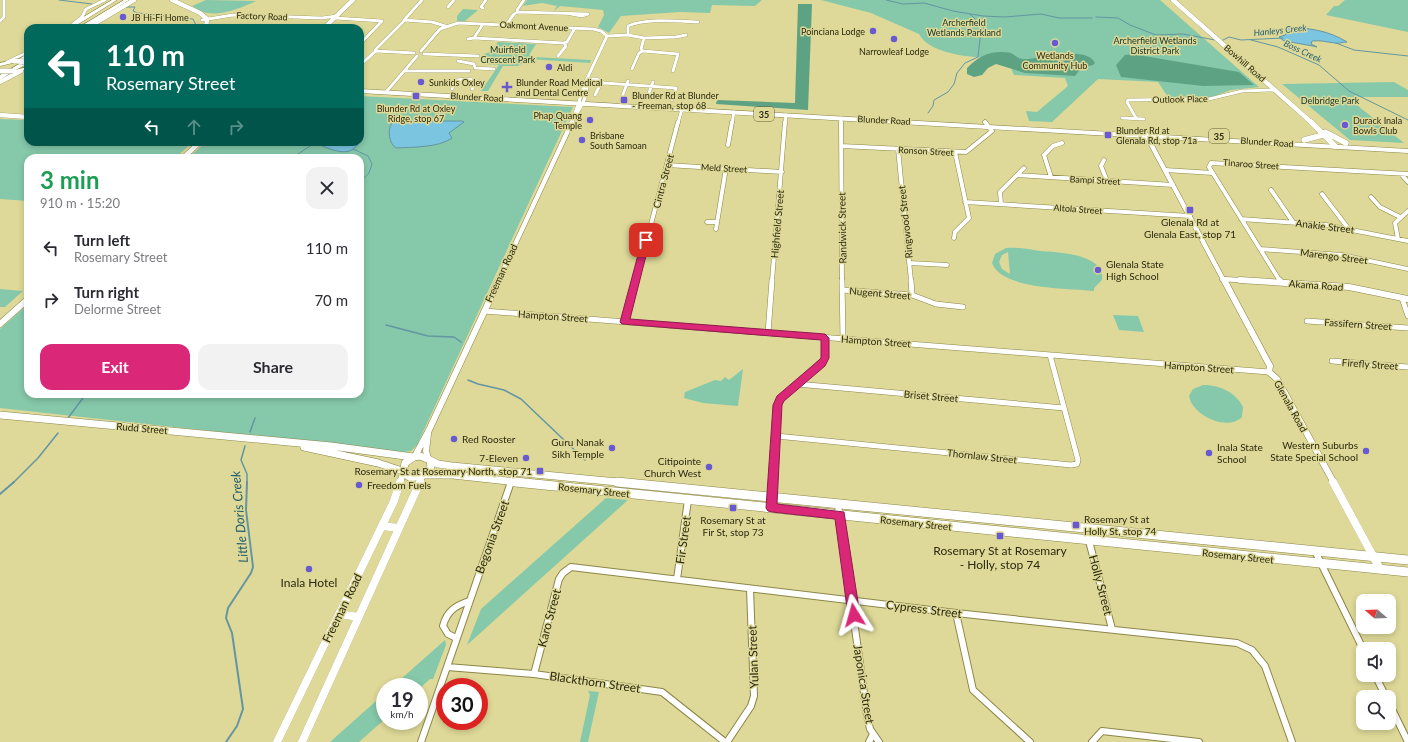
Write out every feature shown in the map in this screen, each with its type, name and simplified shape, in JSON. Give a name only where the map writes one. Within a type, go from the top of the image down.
[{"type":"highway","points":[[75,24],[115,0]]},
{"type":"highway","points":[[80,24],[119,0]]},
{"type":"highway","points":[[88,24],[127,0]]},
{"type":"highway","points":[[5,72],[24,65]]},
{"type":"main road","points":[[94,24],[134,0]]},
{"type":"main road","points":[[168,0],[205,20]]},
{"type":"main road","points":[[172,0],[200,13],[205,20],[206,24]]},
{"type":"main road","points":[[328,24],[353,0]]},
{"type":"main road","name":"Bowhill Road","points":[[1173,0],[1276,90],[1316,126],[1333,144]]},
{"type":"main road","points":[[204,24],[205,20]]},
{"type":"main road","points":[[3,63],[24,65]]},
{"type":"main road","points":[[0,82],[24,65]]},
{"type":"main road","name":"Blunder Road","points":[[364,88],[388,91]]},
{"type":"main road","name":"Blunder Road","points":[[364,91],[581,101],[1145,133],[1333,144],[1408,151]]},
{"type":"main road","name":"Blunder Road","points":[[581,101],[786,115],[987,124]]},
{"type":"main road","points":[[0,115],[24,117]]},
{"type":"main road","name":"Blunder Road","points":[[1145,133],[1304,140],[1333,144],[1346,143],[1408,146]]},
{"type":"main road","points":[[1304,140],[1324,134],[1346,143]]},
{"type":"main road","name":"Rudd Street","points":[[0,415],[372,450],[414,456]]},
{"type":"main road","name":"Rudd Street","points":[[285,442],[342,457],[378,462],[403,472]]},
{"type":"main road","points":[[414,456],[425,456],[429,458],[430,467],[423,475],[411,478],[403,472],[405,463],[414,456]]},
{"type":"main road","name":"Rosemary Street","points":[[429,458],[442,465],[838,506],[1408,560]]},
{"type":"main road","name":"Rosemary Street","points":[[423,475],[453,474],[512,482],[1408,572]]},
{"type":"main road","points":[[623,493],[626,484]]},
{"type":"street","points":[[0,21],[4,17],[4,0]]},
{"type":"street","points":[[74,24],[82,18],[86,9],[106,0]]},
{"type":"street","points":[[364,61],[376,51],[375,50],[389,34],[405,20],[404,19],[422,0]]},
{"type":"street","points":[[442,9],[449,8],[454,0]]},
{"type":"street","points":[[483,8],[481,7],[486,0]]},
{"type":"street","points":[[518,12],[517,10],[524,0]]},
{"type":"street","points":[[506,25],[514,14],[518,12],[571,14]]},
{"type":"street","name":"Factory Road","points":[[205,20],[233,15],[382,21],[364,40]]},
{"type":"street","name":"Factory Road","points":[[322,18],[335,18]]},
{"type":"street","points":[[405,20],[432,22],[445,26]]},
{"type":"street","points":[[628,35],[628,26],[634,23],[672,21],[698,22]]},
{"type":"street","name":"Oakmont Avenue","points":[[445,26],[460,23],[593,29],[601,31],[607,36]]},
{"type":"street","points":[[474,38],[483,24]]},
{"type":"street","points":[[423,52],[438,31],[445,26]]},
{"type":"street","points":[[468,39],[474,38],[564,43],[567,42],[575,28]]},
{"type":"street","points":[[581,101],[588,91],[587,80],[607,36],[628,35],[644,38],[659,36],[686,36]]},
{"type":"street","points":[[643,51],[641,49],[644,38]]},
{"type":"street","points":[[558,56],[566,46],[564,43]]},
{"type":"street","points":[[376,51],[416,54],[423,52],[478,56]]},
{"type":"street","points":[[632,69],[640,53],[643,51]]},
{"type":"street","points":[[643,51],[678,54],[673,71]]},
{"type":"street","points":[[3,63],[24,54]]},
{"type":"street","points":[[388,91],[416,54]]},
{"type":"street","points":[[458,61],[474,64],[475,68]]},
{"type":"street","points":[[404,71],[469,71],[475,68],[494,69]]},
{"type":"street","points":[[468,79],[470,74],[469,71]]},
{"type":"street","points":[[452,89],[456,80],[468,79],[478,81],[472,89]]},
{"type":"street","points":[[587,80],[597,79],[604,83],[676,86],[672,100]]},
{"type":"street","points":[[647,98],[653,82]]},
{"type":"street","points":[[595,95],[600,85],[604,83]]},
{"type":"street","points":[[622,97],[628,83]]},
{"type":"street","name":"Outlook Place","points":[[1136,118],[1127,102],[1128,100],[1209,99],[1242,91],[1276,90]]},
{"type":"street","name":"Freeman Road","points":[[414,456],[428,431],[581,101]]},
{"type":"street","name":"Cintra Street","points":[[625,322],[682,109]]},
{"type":"street","points":[[728,145],[734,112]]},
{"type":"street","name":"Highfield Street","points":[[768,333],[786,115]]},
{"type":"street","name":"Randwick Street","points":[[841,118],[843,339]]},
{"type":"street","points":[[1122,118],[1144,119]]},
{"type":"street","name":"Ronson Street","points":[[841,146],[968,152],[992,131],[987,124]]},
{"type":"street","name":"Glenala Road","points":[[1145,133],[1270,366],[1269,372],[1277,379],[1380,570]]},
{"type":"street","points":[[1051,177],[1044,155],[1053,146],[1062,143]]},
{"type":"street","points":[[187,154],[196,146]]},
{"type":"street","name":"Ringwood Street","points":[[898,149],[912,295]]},
{"type":"street","points":[[954,238],[955,232],[968,218],[955,152]]},
{"type":"street","points":[[1104,160],[1101,166],[1107,181]]},
{"type":"street","name":"Tinaroo Street","points":[[1280,282],[1209,165],[1217,162],[1408,174]]},
{"type":"street","name":"Meld Street","points":[[667,165],[782,172]]},
{"type":"street","points":[[716,229],[726,168]]},
{"type":"street","points":[[1001,204],[1000,192],[1024,168]]},
{"type":"street","points":[[1165,170],[1213,173]]},
{"type":"street","points":[[1401,174],[1408,182]]},
{"type":"street","name":"Bampi Street","points":[[1017,175],[1173,185]]},
{"type":"street","points":[[1271,190],[1293,222]]},
{"type":"street","points":[[1322,194],[1348,228]]},
{"type":"street","points":[[1371,197],[1384,209],[1400,218]]},
{"type":"street","name":"Altola Street","points":[[965,202],[1190,216]]},
{"type":"street","points":[[1398,239],[1395,223],[1408,211]]},
{"type":"street","name":"Anakie Street","points":[[1242,219],[1293,222],[1348,228],[1408,241]]},
{"type":"street","points":[[707,222],[717,222]]},
{"type":"street","name":"Marengo Street","points":[[1260,249],[1342,255],[1408,269]]},
{"type":"street","points":[[909,263],[947,265]]},
{"type":"street","name":"Akama Road","points":[[1224,279],[1349,287],[1408,299]]},
{"type":"street","name":"Nugent Street","points":[[842,290],[912,295],[936,304],[963,306]]},
{"type":"street","points":[[1402,298],[1408,316]]},
{"type":"street","points":[[0,324],[24,303]]},
{"type":"street","name":"Hampton Street","points":[[484,311],[1269,372]]},
{"type":"street","name":"Fassifern Street","points":[[1307,321],[1408,328]]},
{"type":"street","points":[[772,508],[778,405],[780,399],[822,363],[825,358],[825,338]]},
{"type":"street","name":"Thornlaw Street","points":[[776,436],[1071,465],[1077,464],[1078,460],[1050,355]]},
{"type":"street","name":"Firefly Street","points":[[1332,361],[1408,367]]},
{"type":"street","name":"Briset Street","points":[[797,384],[1064,408]]},
{"type":"street","name":"Freeman Road","points":[[428,431],[426,451],[429,458]]},
{"type":"street","name":"Freeman Road","points":[[277,742],[394,501],[403,472]]},
{"type":"street","name":"Begonia Street","points":[[421,742],[515,472]]},
{"type":"street","name":"Freeman Road","points":[[302,742],[423,475]]},
{"type":"street","name":"Fir Street","points":[[677,579],[688,500]]},
{"type":"street","name":"Japonica Street","points":[[838,506],[867,714],[873,734],[879,742]]},
{"type":"street","points":[[382,526],[399,528]]},
{"type":"street","name":"Holly Street","points":[[1089,541],[1112,629]]},
{"type":"street","points":[[1315,552],[1360,642]]},
{"type":"street","name":"Cypress Street","points":[[571,567],[956,613],[1237,643],[1252,650],[1265,666],[1292,742]]},
{"type":"street","name":"Karo Street","points":[[534,674],[559,579],[563,573],[571,567]]},
{"type":"street","name":"Yulan Street","points":[[726,742],[751,706],[754,696],[750,589]]},
{"type":"street","points":[[456,638],[448,634],[443,626],[445,617],[456,606],[469,601]]},
{"type":"street","points":[[956,613],[973,690],[1030,742]]},
{"type":"street","points":[[339,614],[359,617]]},
{"type":"street","name":"Blackthorn Street","points":[[447,667],[534,674],[662,692],[726,742]]},
{"type":"street","points":[[1396,717],[1408,742]]},
{"type":"street","points":[[1092,742],[1102,731],[1199,742]]},
{"type":"street","points":[[869,742],[873,734]]},
{"type":"green space","points":[[206,0],[256,1],[223,13],[203,12],[192,6]]},
{"type":"green space","points":[[527,0],[762,0],[755,6],[712,5],[710,13],[680,12],[621,16],[609,33],[598,27],[604,15],[603,10],[560,6],[554,11],[557,6],[542,3],[523,6]]},
{"type":"green space","name":"Archerfield Wetlands District Park","points":[[821,0],[1160,0],[1259,87],[1231,90],[1212,97],[1168,97],[1158,82],[1098,79],[1052,122],[1029,121],[1026,111],[1037,112],[1068,86],[1065,78],[1014,75],[1008,60],[972,57],[946,52],[935,48],[926,42],[919,34],[871,13]]},
{"type":"green space","points":[[1345,0],[1408,0],[1408,32],[1326,15],[1334,6],[1338,6]]},
{"type":"green space","points":[[798,4],[812,4],[808,110],[716,104],[717,100],[795,103]]},
{"type":"green space","points":[[463,9],[478,10],[465,21],[457,22],[457,16]]},
{"type":"green space","name":"Muirfield Crescent Park","points":[[498,42],[536,44],[529,55],[534,57],[591,60],[590,63],[529,59],[518,66],[503,66],[488,91],[481,91],[499,65],[485,64],[484,54],[490,52]]},
{"type":"green space","points":[[999,52],[1011,53],[1021,59],[1061,54],[1082,54],[1090,57],[1095,63],[1093,65],[1081,68],[1075,76],[1025,73],[996,64],[988,68],[982,75],[974,77],[967,74],[967,68],[974,61],[985,55]]},
{"type":"green space","points":[[1132,54],[1239,72],[1254,85],[1203,86],[1121,77],[1116,65],[1125,55]]},
{"type":"green space","name":"Delbridge Park","points":[[1394,82],[1408,90],[1408,97],[1347,97],[1404,143],[1350,140],[1282,84]]},
{"type":"green space","points":[[364,96],[573,107],[417,445],[411,451],[404,452],[0,408],[0,329],[24,308],[24,398],[364,398],[364,154],[192,154],[202,146],[364,146]]},
{"type":"green space","points":[[0,119],[24,120],[24,146],[188,146],[180,154],[24,154],[24,201],[0,199]]},
{"type":"green space","points":[[1006,248],[1014,248],[1057,252],[1079,256],[1096,265],[1101,271],[1102,280],[1094,288],[1094,291],[1053,288],[1022,283],[998,272],[992,263],[995,254]],"holes":[[[1008,252],[1010,274],[1002,269],[999,262],[1002,255]]]},
{"type":"green space","points":[[0,289],[23,291],[5,307],[0,307]]},
{"type":"green space","points":[[1113,315],[1138,316],[1144,332],[1119,330]]},
{"type":"green space","points":[[743,369],[738,406],[703,403],[684,398],[685,392],[715,380],[721,381],[725,377],[729,380]]},
{"type":"green space","points":[[1203,385],[1221,388],[1236,397],[1243,407],[1242,417],[1236,421],[1228,423],[1219,422],[1203,415],[1196,409],[1189,396],[1193,389]]},
{"type":"green space","points":[[606,498],[628,500],[467,645],[481,609]]},
{"type":"green space","points":[[445,640],[446,645],[433,679],[428,681],[428,678],[402,678]]},
{"type":"green space","points":[[588,691],[599,692],[588,742],[580,742],[590,695]]},
{"type":"green space","points":[[376,701],[376,727],[359,742],[330,742]]},
{"type":"water","points":[[1286,27],[1318,30],[1347,42],[1336,43],[1312,41],[1311,44],[1317,47],[1284,41],[1279,37],[1285,35],[1288,31]]},
{"type":"water","points":[[400,121],[464,122],[449,133],[452,138],[440,144],[396,148],[390,140],[389,132],[392,123]]},
{"type":"water","points":[[323,146],[356,146],[350,151],[344,152]]},
{"type":"waterway","name":"Little Doris Creek","points":[[59,0],[92,4]]},
{"type":"waterway","name":"Hanleys Creek","points":[[886,0],[903,4],[924,3],[953,11],[983,16],[1005,17],[1041,14],[1059,18],[1092,18]]},
{"type":"waterway","name":"Little Doris Creek","points":[[126,7],[135,7],[133,11],[138,13],[193,19],[196,24]]},
{"type":"waterway","points":[[928,113],[933,106],[934,100],[948,92],[954,84],[957,73],[965,63],[978,57],[980,39],[984,28],[970,14]]},
{"type":"waterway","name":"Hanleys Creek","points":[[1096,17],[1118,18],[1130,25],[1156,35],[1183,34],[1215,40]]},
{"type":"waterway","name":"Boss Creek","points":[[1223,40],[1229,37],[1241,40],[1283,38]]},
{"type":"waterway","name":"Boss Creek","points":[[1251,40],[1278,47],[1319,65],[1349,91],[1408,120]]},
{"type":"waterway","name":"Hanleys Creek","points":[[1336,43],[1354,50],[1408,56]]},
{"type":"waterway","points":[[298,154],[310,146]]},
{"type":"waterway","name":"Little Doris Creek","points":[[353,149],[364,154]]},
{"type":"waterway","name":"Little Doris Creek","points":[[364,154],[368,156],[372,164],[369,173],[364,178]]},
{"type":"waterway","points":[[386,325],[428,336],[454,337],[461,342]]},
{"type":"waterway","points":[[468,380],[504,390],[521,399],[585,460]]},
{"type":"waterway","name":"Little Doris Creek","points":[[68,418],[83,398]]},
{"type":"waterway","name":"Little Doris Creek","points":[[250,432],[255,418]]},
{"type":"waterway","name":"Little Doris Creek","points":[[14,482],[38,458],[58,433]]},
{"type":"waterway","name":"Little Doris Creek","points":[[245,446],[241,460],[247,474],[247,482]]},
{"type":"waterway","name":"Little Doris Creek","points":[[0,494],[14,482]]},
{"type":"waterway","name":"Little Doris Creek","points":[[226,742],[237,726],[243,709],[232,633],[226,618],[228,608],[251,573],[253,567],[246,510],[247,482]]},
{"type":"place","name":"JB Hi-Fi Home","points":[[123,17]]},
{"type":"place","name":"Poinciana Lodge","points":[[873,31]]},
{"type":"place","name":"Narrowleaf Lodge","points":[[894,39]]},
{"type":"place","name":"Wetlands Community Hub","points":[[1055,43]]},
{"type":"place","name":"Aldi","points":[[549,67]]},
{"type":"place","name":"Sunkids Oxley","points":[[421,82]]},
{"type":"place","name":"Blunder Road Medical and Dental Centre","points":[[507,87]]},
{"type":"place","name":"Blunder Rd at Oxley Ridge, stop 67","points":[[416,96]]},
{"type":"place","name":"Blunder Rd at Blunder - Freeman, stop 68","points":[[624,100]]},
{"type":"place","name":"Phap Quang Temple","points":[[590,120]]},
{"type":"place","name":"Durack Inala Bowls Club","points":[[1345,125]]},
{"type":"place","name":"Blunder Rd at Glenala Rd, stop 71a","points":[[1108,135]]},
{"type":"place","name":"Brisbane South Samoan","points":[[582,140]]},
{"type":"place","name":"Glenala Rd at Glenala East, stop 71","points":[[1190,210]]},
{"type":"place","name":"Glenala State High School","points":[[1098,270]]},
{"type":"place","name":"Red Rooster","points":[[454,439]]},
{"type":"place","name":"Guru Nanak Sikh Temple","points":[[612,448]]},
{"type":"place","name":"Western Suburbs State Special School","points":[[1366,451]]},
{"type":"place","name":"Inala State School","points":[[1209,453]]},
{"type":"place","name":"7-Eleven","points":[[526,458]]},
{"type":"place","name":"Citipointe Church West","points":[[709,467]]},
{"type":"place","name":"Rosemary St at Rosemary North, stop 71","points":[[540,471]]},
{"type":"place","name":"Freedom Fuels","points":[[359,485]]},
{"type":"place","name":"Rosemary St at Fir St, stop 73","points":[[733,508]]},
{"type":"place","name":"Rosemary St at Holly St, stop 74","points":[[1076,525]]},
{"type":"place","name":"Rosemary St at Rosemary - Holly, stop 74","points":[[1000,536]]},
{"type":"place","name":"Inala Hotel","points":[[309,569]]},
{"type":"route","points":[[646,240],[625,322],[825,338],[825,358],[822,363],[780,399],[778,405],[772,508],[840,515],[854,615]]},
{"type":"park label","name":"Archerfield Wetlands Parkland","points":[[964,28]]}]
